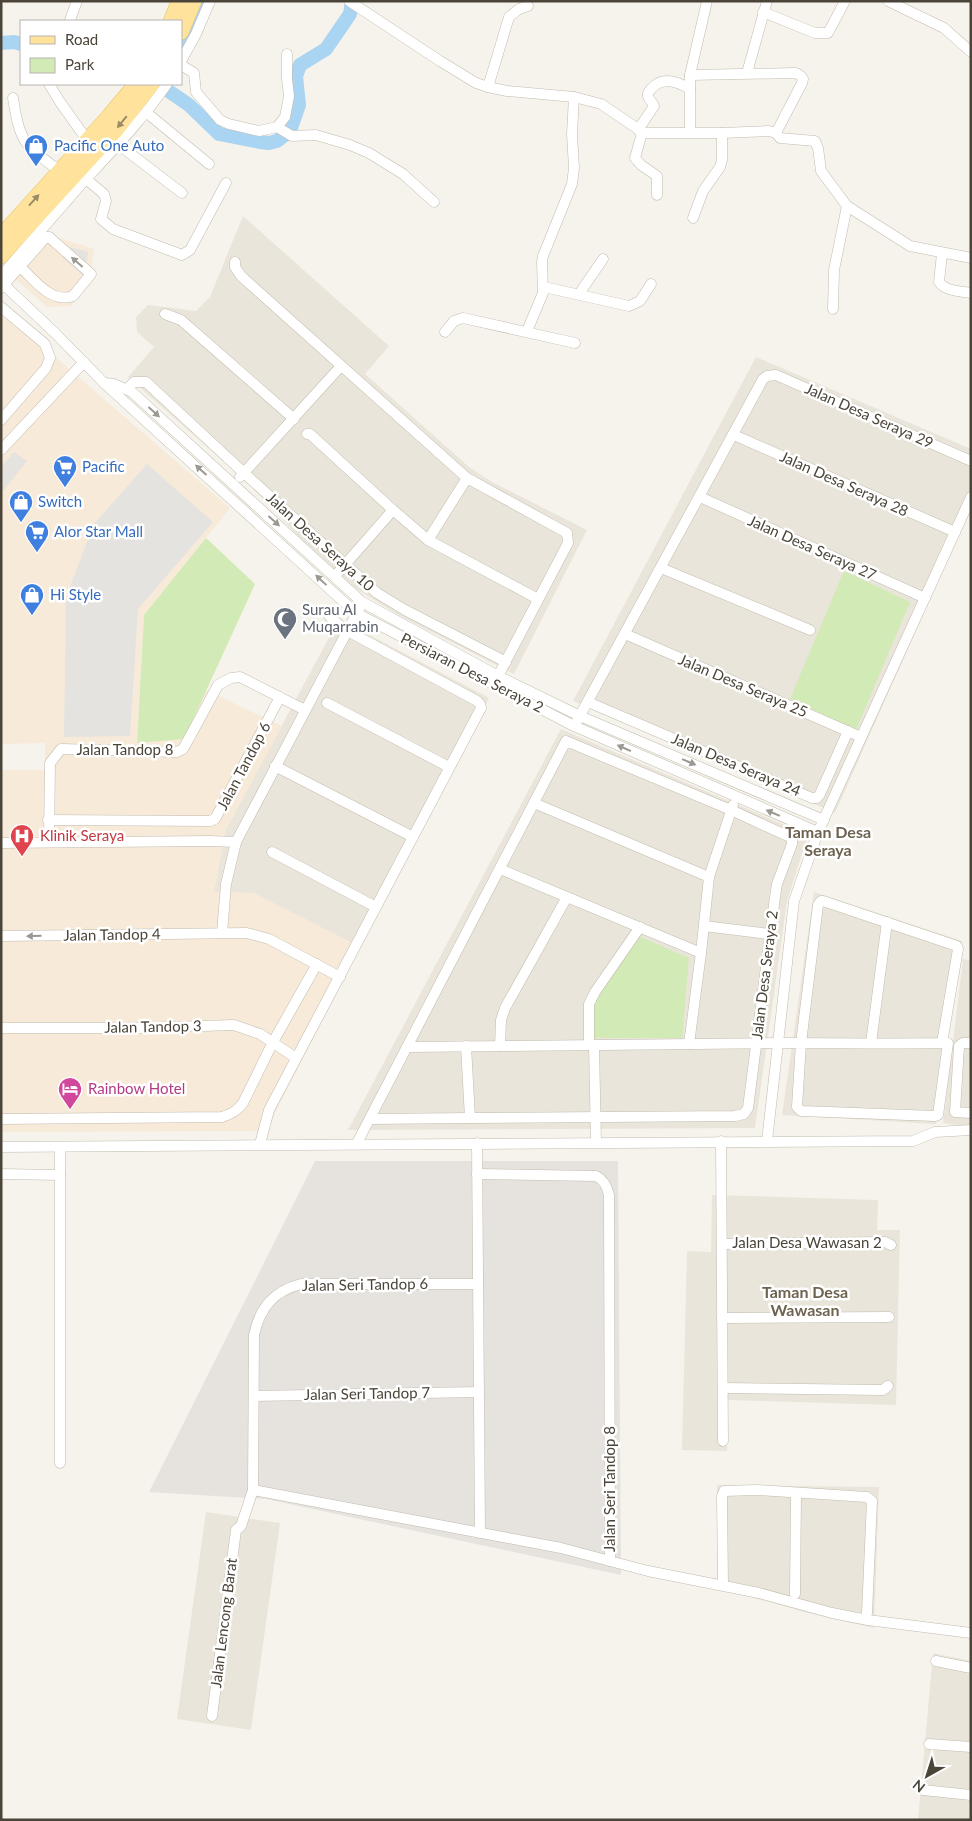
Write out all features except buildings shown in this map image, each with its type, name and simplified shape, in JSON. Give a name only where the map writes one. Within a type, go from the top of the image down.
[{"type":"main road","points":[[171,20],[179,1]]},
{"type":"main road","points":[[182,30],[194,1]]},
{"type":"main road","points":[[1,236],[135,85]]},
{"type":"main road","points":[[1,256],[116,129],[151,85]]},
{"type":"street","points":[[70,20],[77,1]]},
{"type":"street","points":[[182,58],[196,34],[210,1]]},
{"type":"street","points":[[349,1],[440,62],[476,83],[488,87],[507,91],[574,96],[601,104],[640,131],[722,133],[769,131],[776,133],[780,138],[815,141],[818,148],[820,171],[847,206],[910,246],[942,254],[971,258]]},
{"type":"street","points":[[690,132],[690,75],[707,1]]},
{"type":"street","points":[[747,73],[766,1]]},
{"type":"street","points":[[763,12],[815,33],[824,34],[828,33],[846,1]]},
{"type":"street","points":[[888,1],[944,28],[971,52]]},
{"type":"street","points":[[488,87],[509,17],[519,9],[528,6]]},
{"type":"street","points":[[278,128],[285,118],[288,106],[287,54]]},
{"type":"street","points":[[182,66],[194,74],[196,92],[220,120],[260,131],[278,128],[292,136],[316,135],[350,145],[370,154],[403,174],[434,202]]},
{"type":"street","points":[[690,75],[796,73],[801,76],[803,79],[776,133]]},
{"type":"street","points":[[657,195],[657,176],[635,158],[640,131],[654,106],[648,93],[652,87],[670,80],[690,89]]},
{"type":"street","points":[[50,85],[87,140]]},
{"type":"street","points":[[2,283],[86,179],[147,113],[166,85]]},
{"type":"street","points":[[527,331],[541,299],[544,287],[543,256],[570,192],[574,175],[572,134],[574,96]]},
{"type":"street","points":[[13,98],[20,135],[26,144],[60,171]]},
{"type":"street","points":[[147,113],[209,164]]},
{"type":"street","points":[[693,218],[703,191],[720,167],[722,160],[722,133]]},
{"type":"street","points":[[119,145],[182,193]]},
{"type":"street","points":[[86,179],[104,194],[106,206],[101,219],[106,225],[182,255],[189,252],[226,183]]},
{"type":"street","points":[[833,310],[834,270],[847,206]]},
{"type":"street","points":[[2,283],[20,267],[35,243],[46,237],[49,237],[91,274],[76,294],[69,298],[54,297],[20,267]]},
{"type":"street","points":[[942,254],[938,282],[940,285],[945,288],[971,293]]},
{"type":"street","points":[[579,294],[603,259]]},
{"type":"street","points":[[235,262],[235,267],[241,276],[467,478],[567,533],[568,543],[498,676]]},
{"type":"street","points":[[2,283],[84,362],[109,383]]},
{"type":"street","points":[[544,287],[629,306],[640,301],[651,284]]},
{"type":"street","points":[[1,307],[45,344],[50,358],[46,368],[1,420]]},
{"type":"street","points":[[165,314],[181,320],[294,419]]},
{"type":"street","points":[[445,332],[450,324],[458,318],[527,331],[575,343]]},
{"type":"street","points":[[45,344],[55,333]]},
{"type":"street","points":[[1,450],[84,362]]},
{"type":"street","points":[[226,493],[341,366]]},
{"type":"street","name":"Jalan Desa Seraya 29","points":[[734,435],[763,379],[767,376],[776,375],[971,461]]},
{"type":"street","name":"Jalan Desa Seraya 10","points":[[126,389],[134,382],[146,382],[345,565],[391,603],[506,662]]},
{"type":"street","name":"Persiaran Desa Seraya 2","points":[[109,383],[132,392],[362,602],[498,676],[580,716],[824,820]]},
{"type":"street","name":"Persiaran Desa Seraya 2","points":[[109,383],[356,613],[574,726],[818,832]]},
{"type":"street","points":[[307,434],[310,434],[428,540],[538,599]]},
{"type":"street","points":[[574,726],[734,435]]},
{"type":"street","name":"Jalan Desa Seraya 28","points":[[734,435],[955,532]]},
{"type":"street","points":[[428,540],[467,478]]},
{"type":"street","name":"Jalan Desa Seraya 27","points":[[700,497],[925,598]]},
{"type":"street","points":[[767,1141],[794,901],[818,832],[971,497]]},
{"type":"street","points":[[335,576],[393,510]]},
{"type":"street","points":[[661,568],[810,630]]},
{"type":"street","points":[[222,933],[226,884],[236,842],[362,602]]},
{"type":"street","points":[[260,1144],[269,1110],[481,708],[480,704],[347,630],[329,616]]},
{"type":"street","name":"Jalan Desa Seraya 25","points":[[624,634],[861,737]]},
{"type":"street","name":"Jalan Tandop 8","points":[[48,820],[50,763],[61,749],[177,752],[183,749],[218,685],[231,678],[240,677],[280,697]]},
{"type":"street","points":[[280,697],[305,710]]},
{"type":"street","name":"Jalan Tandop 6","points":[[48,820],[210,821],[218,816],[280,697]]},
{"type":"street","name":"Jalan Desa Seraya 24","points":[[588,702],[812,798],[817,798],[820,794],[848,731]]},
{"type":"street","points":[[327,703],[449,767]]},
{"type":"street","points":[[357,1143],[566,740],[731,810]]},
{"type":"street","points":[[275,766],[413,837]]},
{"type":"street","points":[[689,1044],[709,877],[736,797]]},
{"type":"street","points":[[534,802],[709,877]]},
{"type":"street","name":"Jalan Desa Seraya 2","points":[[595,1118],[735,1116],[744,1114],[748,1108],[769,934],[777,884],[792,844],[792,838],[731,810]]},
{"type":"street","points":[[48,820],[49,842]]},
{"type":"street","points":[[210,821],[210,841]]},
{"type":"street","points":[[1,843],[236,842]]},
{"type":"street","points":[[272,852],[376,907]]},
{"type":"street","points":[[500,869],[701,953]]},
{"type":"street","points":[[500,1046],[501,1020],[505,1008],[567,897]]},
{"type":"street","points":[[407,1047],[756,1043],[778,1043],[802,1043],[871,1043],[942,1043],[948,1043],[940,1112],[935,1116],[798,1110],[796,1107],[802,1043],[819,903],[823,901],[954,944],[958,949],[942,1043]]},
{"type":"street","points":[[871,1043],[887,922]]},
{"type":"street","points":[[704,926],[769,934]]},
{"type":"street","points":[[596,1142],[589,1004],[595,992],[640,928]]},
{"type":"street","name":"Jalan Tandop 4","points":[[1,936],[247,933],[258,935],[340,977]]},
{"type":"street","points":[[1,1119],[222,1117],[238,1110],[273,1042],[317,964]]},
{"type":"street","name":"Jalan Tandop 3","points":[[1,1028],[234,1026],[260,1034],[296,1058]]},
{"type":"street","points":[[967,1043],[959,1046],[955,1112],[971,1113]]},
{"type":"street","points":[[466,1046],[470,1118]]},
{"type":"street","points":[[370,1118],[595,1118]]},
{"type":"street","points":[[1,1147],[357,1143],[913,1141],[935,1132],[971,1130]]},
{"type":"street","points":[[720,1141],[723,1441]]},
{"type":"street","points":[[477,1143],[480,1533]]},
{"type":"street","points":[[60,1147],[60,1463]]},
{"type":"street","points":[[1,1174],[60,1175]]},
{"type":"street","name":"Jalan Seri Tandop 8","points":[[253,1490],[560,1548],[610,1561],[609,1195],[607,1187],[596,1176],[477,1174]]},
{"type":"street","name":"Jalan Desa Wawasan 2","points":[[722,1244],[885,1242],[892,1245]]},
{"type":"street","name":"Jalan Seri Tandop 6","points":[[253,1490],[254,1335],[256,1323],[273,1297],[279,1292],[301,1284],[478,1284]]},
{"type":"street","points":[[722,1318],[889,1317]]},
{"type":"street","points":[[723,1388],[883,1390],[888,1386]]},
{"type":"street","name":"Jalan Seri Tandop 7","points":[[254,1396],[479,1392]]},
{"type":"street","name":"Jalan Lencong Barat","points":[[212,1716],[236,1530],[241,1526],[253,1490]]},
{"type":"street","points":[[723,1586],[722,1496],[724,1491],[757,1490],[866,1496],[872,1501],[867,1613]]},
{"type":"street","points":[[795,1594],[796,1493]]},
{"type":"street","points":[[610,1561],[648,1572],[723,1586],[832,1613],[868,1620],[971,1633]]},
{"type":"street","points":[[936,1661],[971,1668]]},
{"type":"street","points":[[929,1744],[971,1747]]},
{"type":"street","points":[[923,1790],[971,1795]]},
{"type":"shaded area","points":[[243,216],[389,346],[365,374],[469,467],[492,482],[587,530],[514,674],[400,616],[355,588],[297,535],[251,486],[128,377],[154,347],[137,332],[136,317],[148,305],[196,311],[210,297]]},
{"type":"shaded area","points":[[43,233],[94,249],[89,284],[71,306],[47,307],[9,273]]},
{"type":"shaded area","points":[[70,247],[88,252],[84,276],[62,257]]},
{"type":"shaded area","points":[[1,310],[230,508],[144,615],[137,743],[184,739],[206,690],[282,726],[225,831],[214,892],[253,893],[360,947],[266,1131],[1,1132],[1,770],[45,770],[45,743],[1,744]]},
{"type":"shaded area","points":[[756,357],[971,449],[971,507],[835,813],[573,701]]},
{"type":"shaded area","points":[[14,452],[27,461],[1,494],[1,467]]},
{"type":"shaded area","points":[[147,464],[213,522],[138,609],[130,736],[64,737],[66,599],[94,524]]},
{"type":"shaded area","points":[[339,619],[489,698],[360,947],[253,893],[214,892],[225,831]]},
{"type":"shaded area","points":[[561,729],[808,835],[787,901],[755,1128],[348,1130]]},
{"type":"shaded area","points":[[814,892],[962,941],[936,1124],[782,1115]]},
{"type":"shaded area","points":[[963,959],[971,961],[971,1127],[943,1123]]},
{"type":"shaded area","points":[[315,1161],[618,1161],[621,1575],[266,1499],[149,1492]]},
{"type":"shaded area","name":"Taman Desa Wawasan","points":[[712,1195],[878,1200],[877,1230],[900,1230],[896,1405],[728,1400],[727,1451],[682,1450],[687,1251],[711,1252]]},
{"type":"shaded area","points":[[717,1485],[879,1487],[874,1628],[717,1589]]},
{"type":"shaded area","points":[[206,1512],[280,1523],[251,1730],[177,1719]]},
{"type":"shaded area","points":[[933,1653],[971,1661],[971,1820],[918,1820]]},
{"type":"green space","points":[[206,538],[255,584],[184,739],[137,743],[144,615]]},
{"type":"green space","points":[[844,571],[910,602],[856,730],[790,699]]},
{"type":"green space","points":[[634,934],[689,958],[682,1038],[593,1038],[592,1005]]},
{"type":"waterway","points":[[182,47],[193,27],[202,1]]},
{"type":"waterway","points":[[170,92],[189,105],[219,134],[260,142],[269,143],[277,141],[290,131],[299,105],[296,76],[300,65],[326,49],[350,14],[352,1]]},
{"type":"waterway","points":[[1,43],[20,44]]},
{"type":"place","name":"Pacific One Auto","points":[[36,167]]},
{"type":"place","name":"Pacific","points":[[65,488]]},
{"type":"place","name":"Switch","points":[[21,523]]},
{"type":"place","name":"Alor Star Mall","points":[[37,553]]},
{"type":"place","name":"Hi Style","points":[[32,616]]},
{"type":"place","name":"Surau Al Muqarrabin","points":[[285,640]]},
{"type":"place","name":"Klinik Seraya","points":[[22,857]]},
{"type":"place","name":"Rainbow Hotel","points":[[70,1110]]},
{"type":"district","name":"Taman Desa Seraya","points":[[828,841]]},
{"type":"district","name":"Taman Desa Wawasan","points":[[805,1301]]}]
